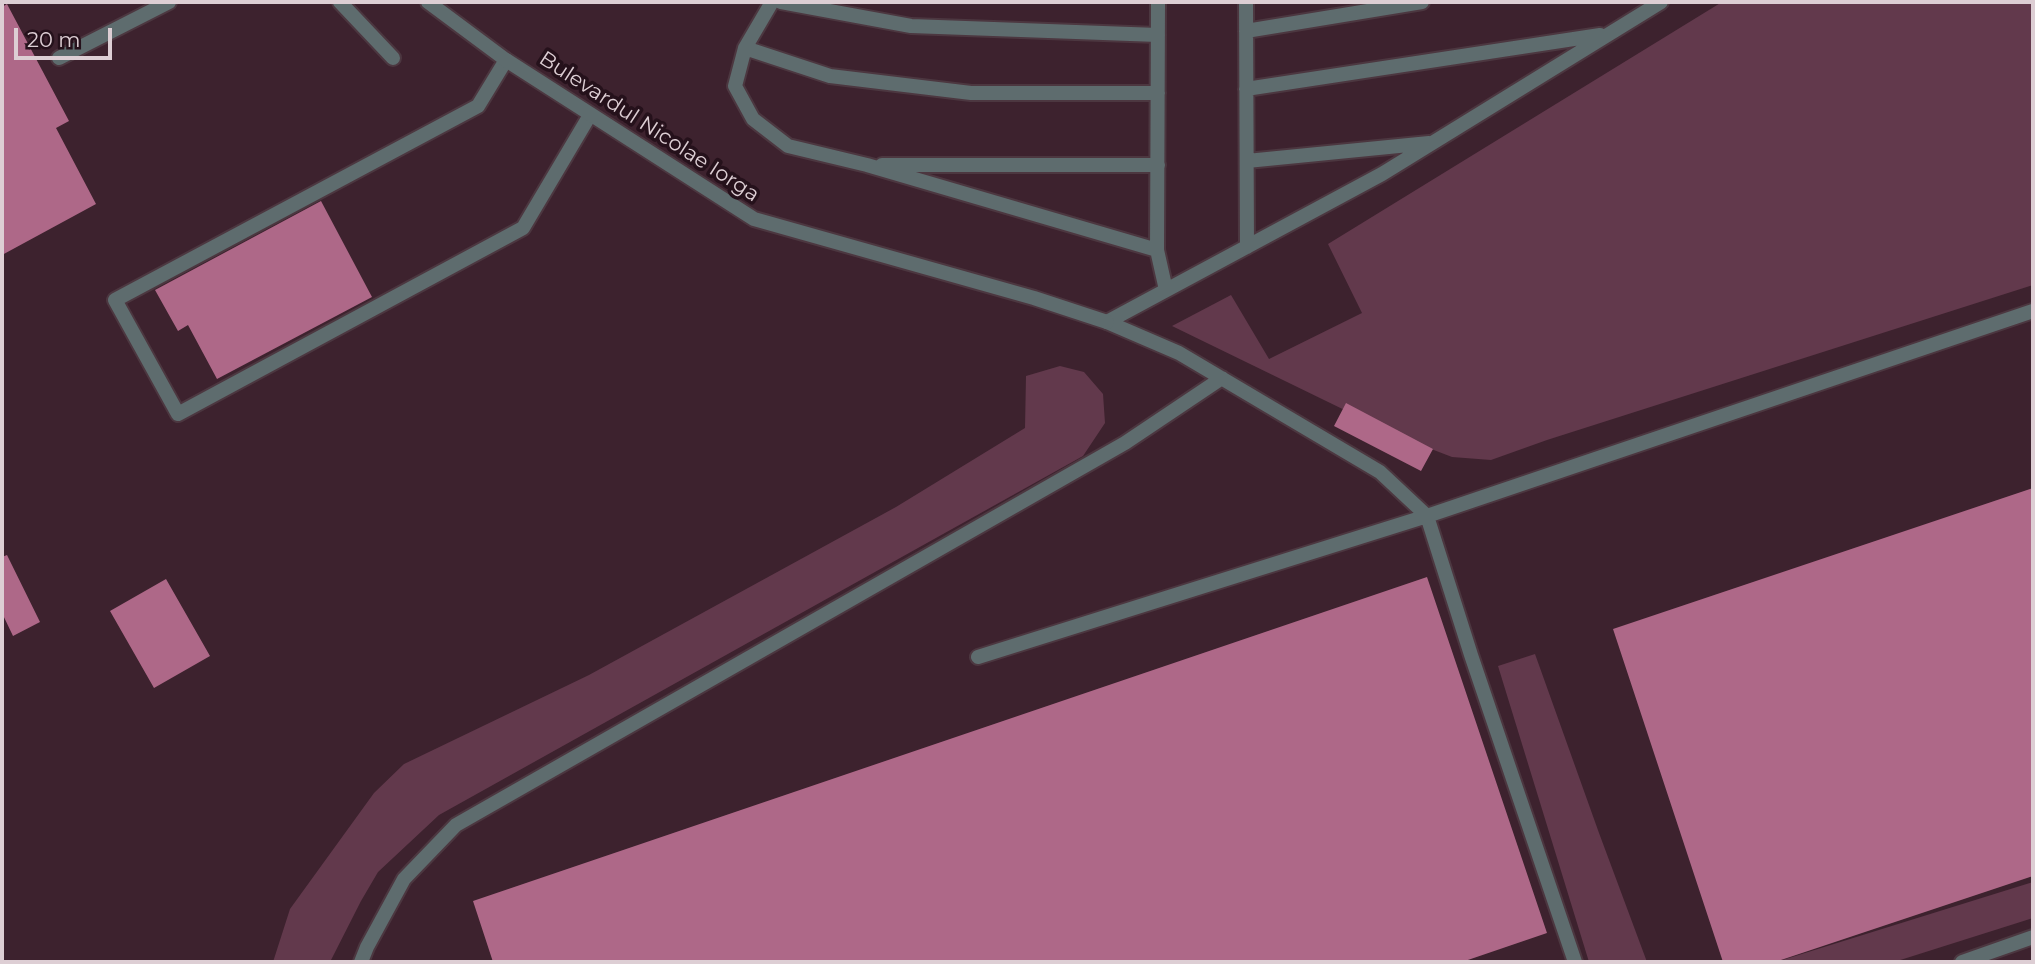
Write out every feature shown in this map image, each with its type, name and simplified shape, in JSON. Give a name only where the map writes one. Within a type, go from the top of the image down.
[{"type":"street","points":[[59,58],[169,2]]},
{"type":"street","points":[[340,2],[393,58]]},
{"type":"street","name":"Bulevardul Nicolae Iorga","points":[[428,2],[506,60],[754,219],[1034,298],[1107,322],[1179,352],[1380,472],[1427,516]]},
{"type":"street","points":[[772,2],[745,48],[735,86],[753,119],[788,146],[867,165],[1157,250]]},
{"type":"street","points":[[781,2],[911,26],[1158,35]]},
{"type":"street","points":[[1158,2],[1157,250],[1166,290]]},
{"type":"street","points":[[1246,2],[1247,247]]},
{"type":"street","points":[[1246,31],[1422,2]]},
{"type":"street","points":[[1107,322],[1382,174],[1661,2]]},
{"type":"street","points":[[1246,89],[1609,34]]},
{"type":"street","points":[[745,48],[830,76],[971,93],[1157,93]]},
{"type":"street","points":[[506,60],[478,106],[115,300],[178,414],[523,228],[590,115]]},
{"type":"street","points":[[1247,161],[1434,142]]},
{"type":"street","points":[[867,165],[1157,166]]},
{"type":"street","points":[[978,657],[1427,516],[2033,311]]},
{"type":"street","points":[[361,962],[404,879],[456,825],[1125,443],[1222,378]]},
{"type":"street","points":[[1427,516],[1475,668],[1575,962]]},
{"type":"street","points":[[1962,962],[2033,937]]},
{"type":"shaded area","points":[[2,2],[2033,2],[2033,962],[2,962]]},
{"type":"shaded area","points":[[1722,2],[2033,2],[2033,285],[1491,460],[1452,457],[1400,437],[1172,326],[1231,295],[1269,359],[1362,313],[1328,244]]},
{"type":"shaded area","points":[[1060,366],[1084,372],[1103,394],[1105,423],[1083,456],[439,815],[378,872],[330,962],[273,962],[290,909],[374,793],[404,764],[589,675],[896,507],[1025,428],[1026,376]]},
{"type":"shaded area","points":[[1535,654],[1647,962],[1589,962],[1498,666]]},
{"type":"shaded area","points":[[2033,882],[2033,918],[1894,962],[1776,962]]},
{"type":"building","points":[[7,4],[69,121],[56,128],[96,204],[2,255],[2,7]]},
{"type":"building","points":[[321,201],[372,297],[217,379],[188,325],[178,331],[155,290]]},
{"type":"building","points":[[1346,403],[1433,449],[1421,471],[1334,426]]},
{"type":"building","points":[[2033,488],[2033,876],[1775,962],[1723,962],[1613,629]]},
{"type":"building","points":[[7,555],[40,622],[13,636],[2,613],[2,557]]},
{"type":"building","points":[[1427,577],[1547,933],[1462,962],[493,962],[473,901]]},
{"type":"building","points":[[166,579],[210,656],[154,688],[110,611]]}]
